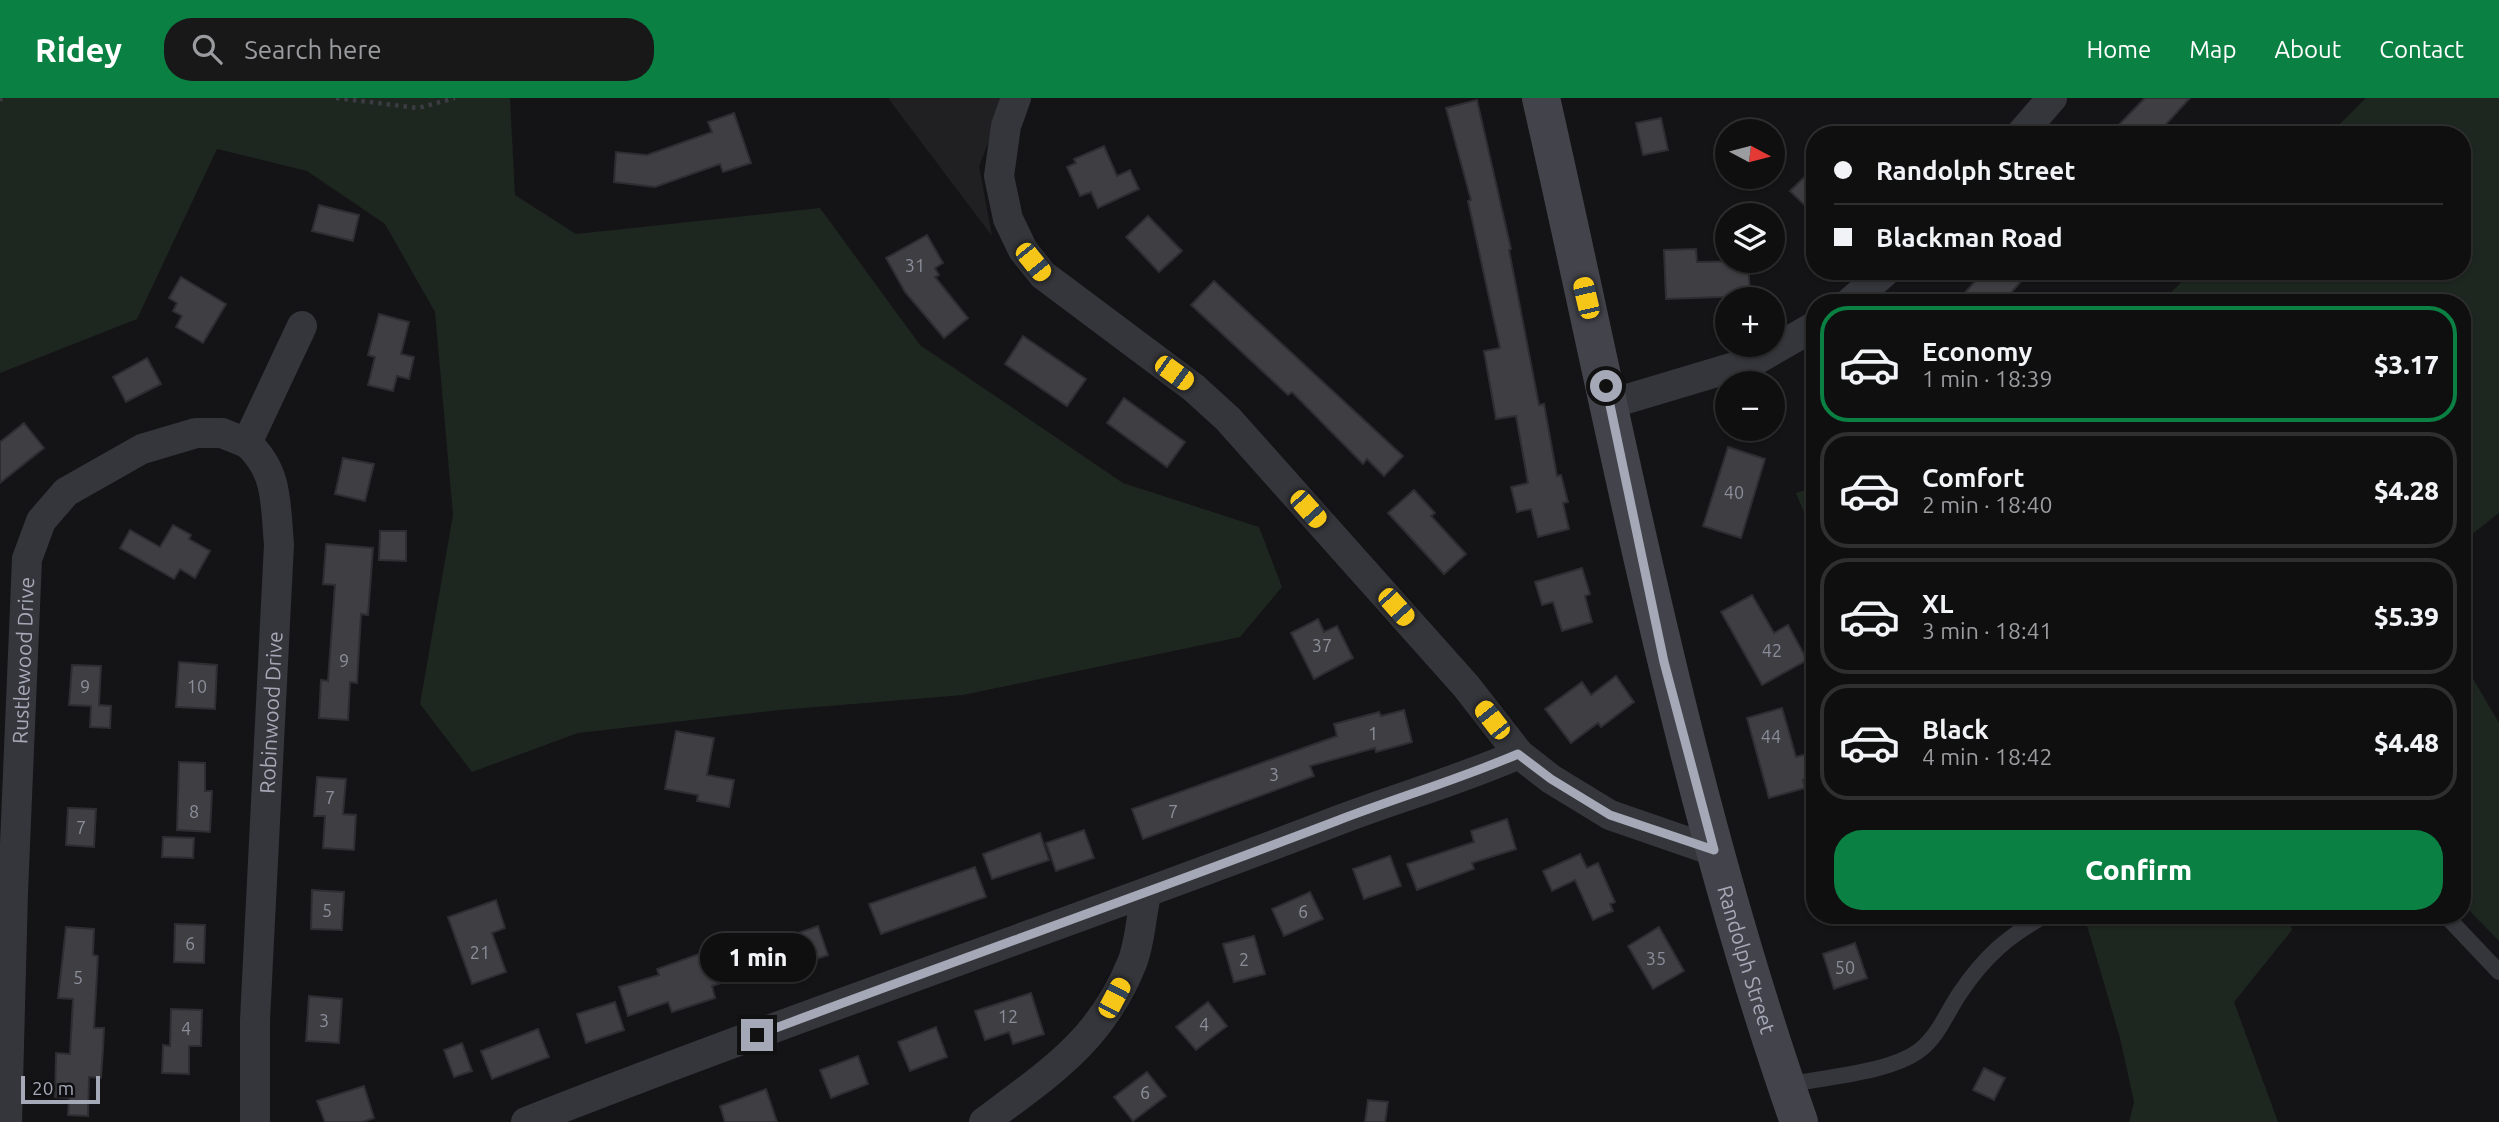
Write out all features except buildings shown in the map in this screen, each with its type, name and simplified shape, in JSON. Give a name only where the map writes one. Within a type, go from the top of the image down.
[{"type":"main road","name":"Randolph Street","points":[[1541,98],[1610,404],[1664,662],[1714,850],[1799,1122]]},
{"type":"street","points":[[1016,98],[1006,126],[999,176],[1009,219],[1023,250],[1043,275],[1194,388],[1228,419],[1466,686],[1518,754],[1551,779],[1610,815],[1714,850]]},
{"type":"street","points":[[2028,126],[2052,98]]},
{"type":"street","points":[[1859,294],[1876,280]]},
{"type":"street","points":[[247,443],[302,326]]},
{"type":"street","points":[[1610,404],[1754,361],[1806,331]]},
{"type":"street","name":"Rustlewood Drive","points":[[7,1122],[13,878],[27,559],[41,522],[66,492],[142,449],[196,433],[222,433],[247,443]]},
{"type":"street","name":"Robinwood Drive","points":[[247,443],[263,458],[273,482],[279,544],[256,1006],[255,1122]]},
{"type":"street","points":[[526,1122],[880,989],[1146,895],[1343,818],[1465,777],[1518,754]]},
{"type":"street","points":[[984,1122],[1079,1049],[1104,1016],[1133,961],[1146,895]]},
{"type":"lane","points":[[1786,1085],[1854,1073],[1891,1063],[1919,1051],[1933,1037],[1960,993],[2005,940],[2031,924]]},
{"type":"lane","points":[[2454,924],[2499,972]]},
{"type":"path","points":[[336,98],[418,108],[455,98]]},
{"type":"shaded area","points":[[0,98],[510,98],[515,195],[576,234],[820,208],[920,345],[1123,483],[1259,527],[1282,587],[1240,637],[963,695],[780,710],[578,733],[472,772],[420,704],[453,515],[435,312],[385,224],[307,171],[217,149],[137,319],[0,373]]},
{"type":"shaded area","points":[[888,98],[1006,98],[979,166],[992,236]]},
{"type":"shaded area","points":[[2366,98],[2499,98],[2499,513],[2471,535],[2471,294],[2170,294],[2183,280],[2471,280],[2471,126],[2338,126]]},
{"type":"shaded area","points":[[1806,490],[1806,517],[1796,493]]},
{"type":"shaded area","points":[[2471,675],[2499,723],[2499,941],[2471,912]]},
{"type":"shaded area","points":[[2087,924],[2290,924],[2292,930],[2234,1002],[2278,1122],[2129,1122],[2134,1102],[2120,1038]]},
{"type":"route","points":[[757,1035],[1146,895],[1343,818],[1465,777],[1518,754],[1551,779],[1610,815],[1714,850],[1664,662],[1606,386]]}]
